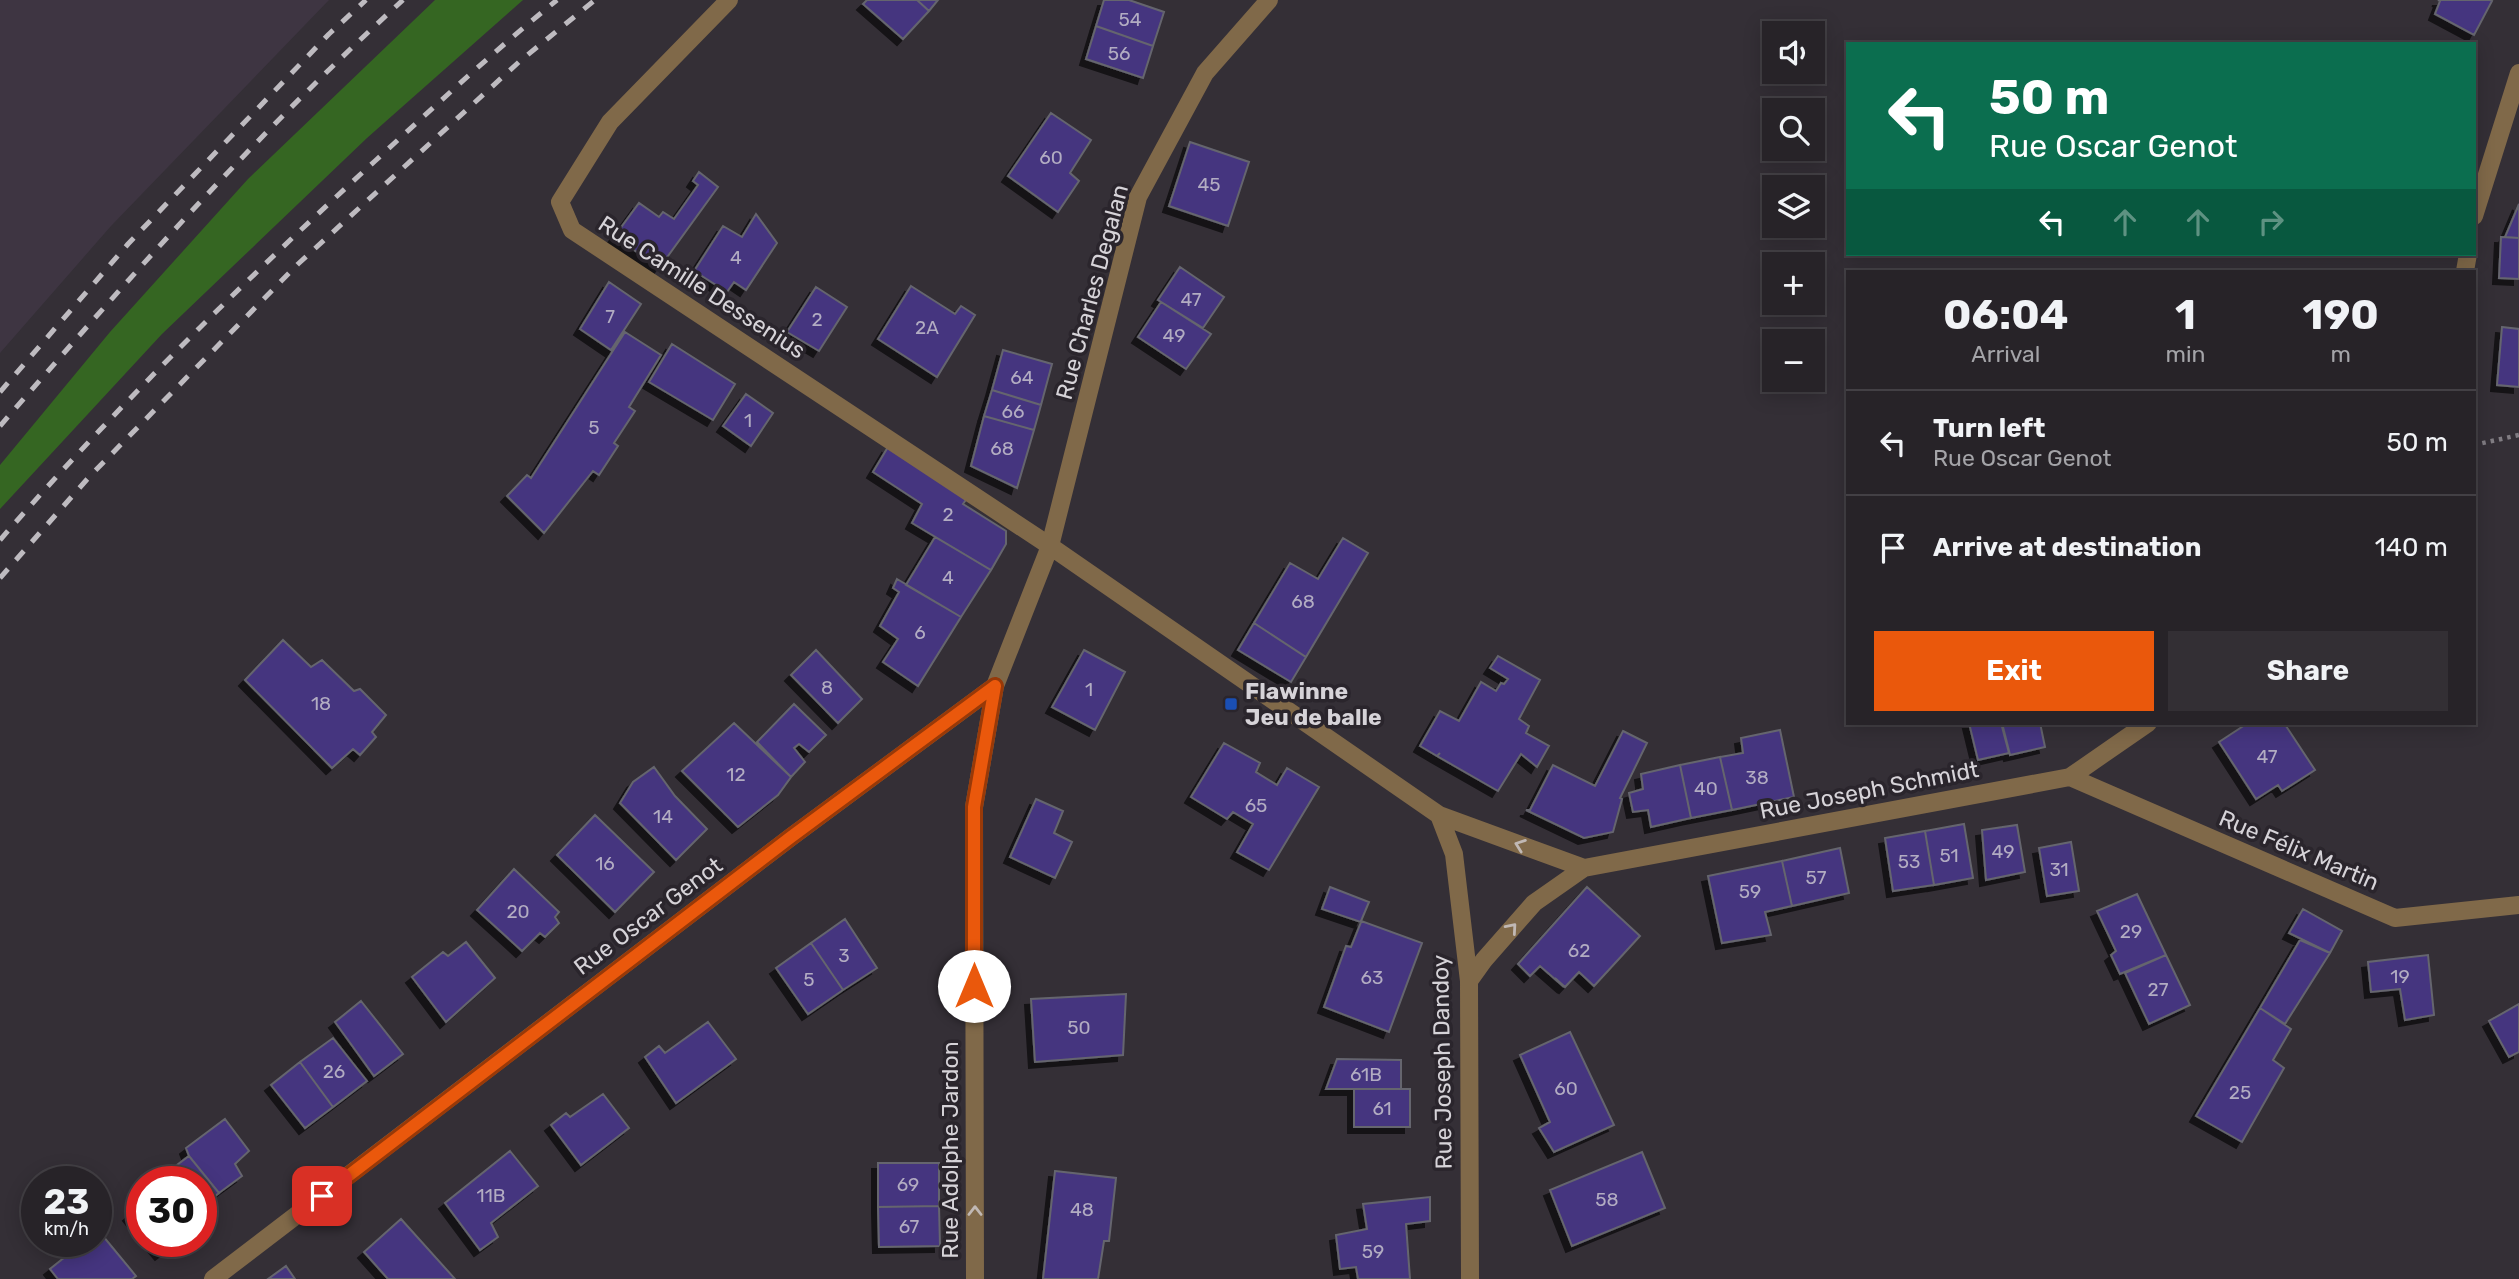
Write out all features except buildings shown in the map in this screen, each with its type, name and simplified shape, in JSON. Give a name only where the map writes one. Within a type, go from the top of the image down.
[{"type":"street","name":"Rue Camille Dessenius","points":[[729,0],[610,122],[560,202],[572,230],[1051,546]]},
{"type":"street","name":"Rue Charles Degalan","points":[[1051,546],[1139,197],[1205,73],[1269,0]]},
{"type":"street","points":[[2476,210],[2519,73]]},
{"type":"street","points":[[995,686],[1051,546],[1439,815],[1584,869]]},
{"type":"street","name":"Rue Oscar Genot","points":[[213,1279],[791,837],[995,686]]},
{"type":"street","name":"Rue Adolphe Jardon","points":[[975,1279],[974,807],[995,686]]},
{"type":"street","name":"Rue Joseph Schmidt","points":[[1584,869],[2070,777],[2145,725]]},
{"type":"street","name":"Rue Félix Martin","points":[[2070,777],[2395,918],[2519,905]]},
{"type":"street","name":"Rue Joseph Dandoy","points":[[1439,815],[1454,854],[1469,981],[1470,1279]]},
{"type":"street","points":[[1469,981],[1534,903],[1584,869]]},
{"type":"path","points":[[2476,445],[2519,435]]},
{"type":"shaded area","points":[[0,0],[329,0],[111,226],[0,353]]},
{"type":"green space","points":[[435,0],[523,0],[367,138],[162,334],[0,509],[0,465],[110,332],[248,179]]},
{"type":"railway","points":[[0,392],[128,244],[329,34],[366,0]]},
{"type":"railway","points":[[0,426],[195,207],[349,50],[403,0]]},
{"type":"railway","points":[[0,540],[90,441],[230,298],[442,99],[557,0]]},
{"type":"railway","points":[[0,578],[90,476],[298,264],[520,61],[595,0]]},
{"type":"place","name":"Flawinne Jeu de balle","points":[[1231,704]]},
{"type":"route","points":[[322,1196],[791,837],[995,686],[974,807],[974,986]]}]
